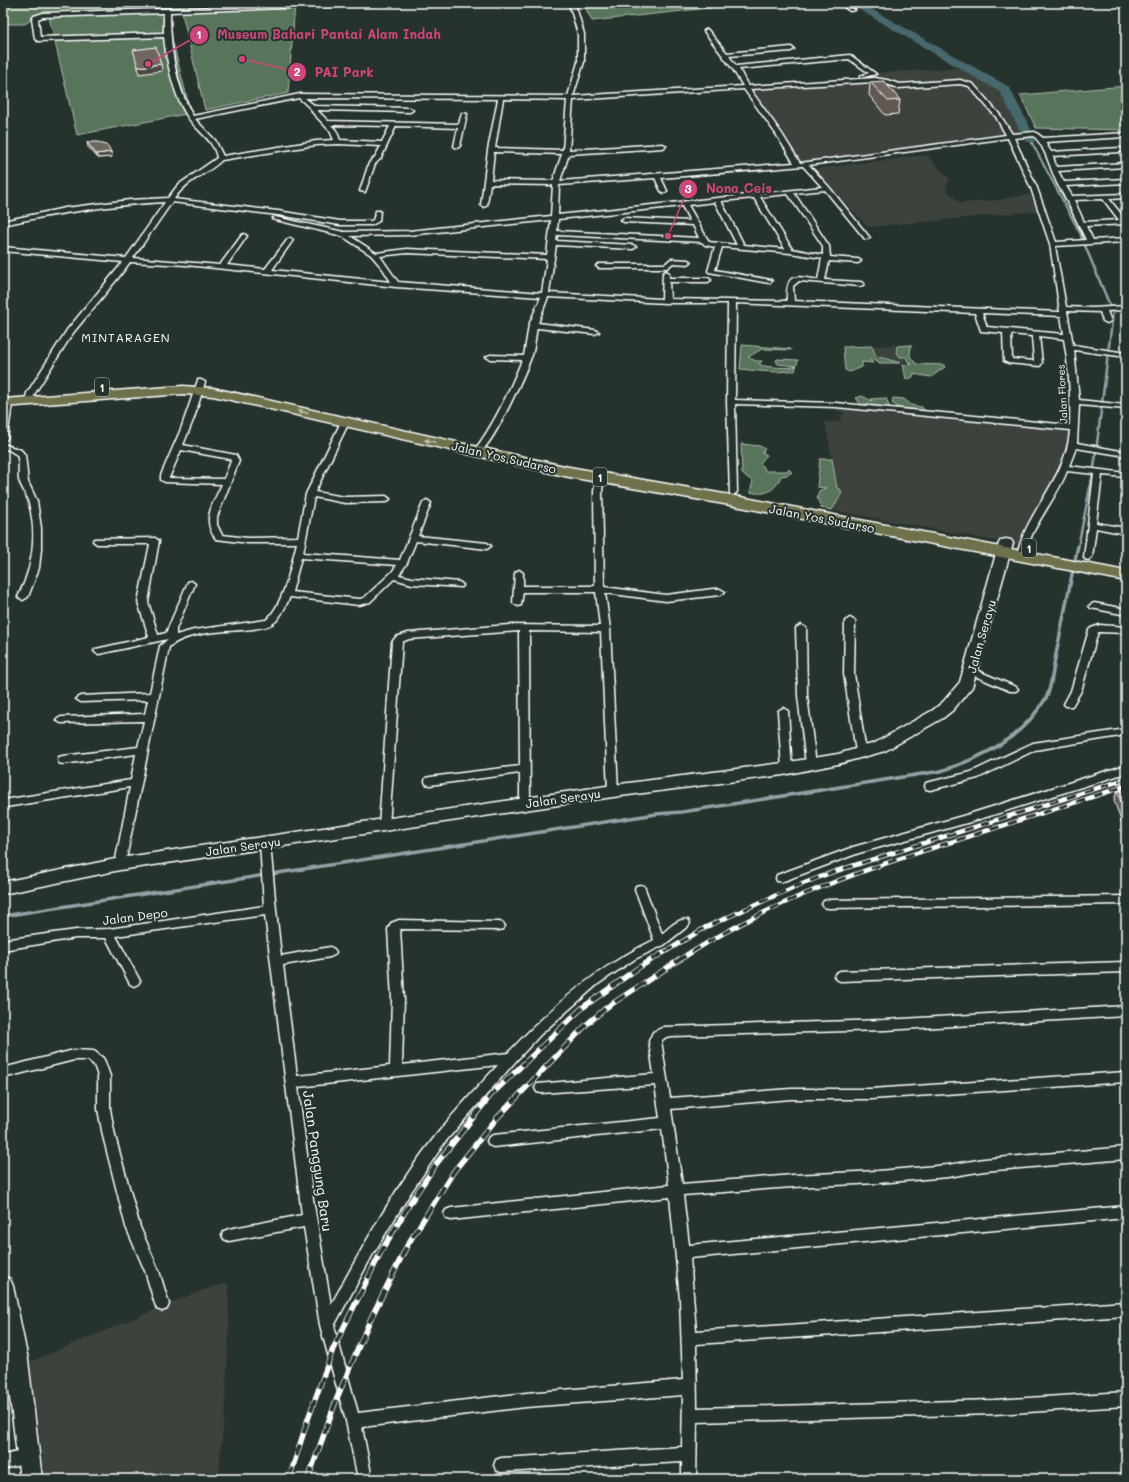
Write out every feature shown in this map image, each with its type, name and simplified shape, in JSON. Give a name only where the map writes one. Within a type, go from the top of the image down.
[{"type":"highway","name":"Jalan Yos Sudarso","points":[[200,386],[238,397],[345,422],[733,492],[1002,545]]},
{"type":"highway","name":"Jalan Yos Sudarso","points":[[5,400],[30,397],[130,393],[200,386],[237,386],[426,428],[482,447],[569,472],[1002,545]]},
{"type":"highway","name":"1","points":[[1002,545],[1022,551],[1063,559],[1126,565]]},
{"type":"highway","name":"1","points":[[1090,562],[1126,576]]},
{"type":"street","points":[[167,35],[38,39],[35,21],[36,17],[43,15],[377,3]]},
{"type":"street","points":[[482,447],[512,394],[527,358],[533,325],[545,295],[556,217],[556,183],[566,152],[570,98],[581,62],[581,34],[572,3]]},
{"type":"street","points":[[841,3],[852,10]]},
{"type":"street","points":[[167,11],[167,35],[172,68],[192,118],[215,145],[220,154],[220,158]]},
{"type":"street","points":[[707,31],[735,68],[745,87],[801,165],[827,188],[867,238]]},
{"type":"street","points":[[724,55],[791,50]]},
{"type":"street","points":[[192,118],[300,96],[570,98],[745,87],[869,76],[873,74],[852,58],[846,57],[735,68]]},
{"type":"street","name":"Jalan Flores","points":[[745,87],[875,80],[885,81],[898,86],[965,83],[971,85],[998,116],[1009,135],[1034,188],[1053,244],[1051,248],[1052,256],[1056,269],[1070,348],[1075,402],[1073,445],[1060,478],[1039,512],[1022,551]]},
{"type":"street","points":[[300,96],[314,108],[315,112],[333,130],[338,142]]},
{"type":"street","points":[[484,205],[491,150],[501,98]]},
{"type":"street","points":[[314,108],[410,110]]},
{"type":"street","points":[[457,146],[464,114]]},
{"type":"street","points":[[327,123],[462,126]]},
{"type":"street","points":[[363,191],[372,163],[377,160],[394,124]]},
{"type":"street","points":[[487,182],[556,183],[801,165],[1009,135],[1032,134],[1038,135],[1049,154],[1054,169],[1070,198],[1089,242]]},
{"type":"street","points":[[1041,140],[1126,134]]},
{"type":"street","points":[[1106,135],[1126,157]]},
{"type":"street","points":[[30,397],[70,332],[116,277],[183,183],[209,168],[220,158],[312,143],[338,142],[385,144]]},
{"type":"street","points":[[491,150],[566,152],[663,146]]},
{"type":"street","points":[[1054,169],[1113,158],[1120,150]]},
{"type":"street","points":[[1049,154],[1113,158],[1126,165]]},
{"type":"street","points":[[657,176],[664,191]]},
{"type":"street","points":[[1070,198],[1104,196],[1122,190],[1126,181]]},
{"type":"street","points":[[1061,184],[1122,190]]},
{"type":"street","points":[[275,219],[344,234],[410,233],[827,188]]},
{"type":"street","points":[[790,192],[826,246],[826,258],[821,282]]},
{"type":"street","points":[[756,195],[790,251]]},
{"type":"street","points":[[1104,196],[1124,222]]},
{"type":"street","points":[[717,199],[742,247]]},
{"type":"street","points":[[3,223],[65,210],[130,202],[170,200],[278,213],[340,223],[358,224],[375,222],[378,212]]},
{"type":"street","points":[[684,203],[707,244],[790,251],[826,258],[858,261]]},
{"type":"street","points":[[624,220],[694,223]]},
{"type":"street","points":[[1082,224],[1124,222]]},
{"type":"street","points":[[554,233],[704,240]]},
{"type":"street","points":[[344,234],[376,255],[389,270],[396,285]]},
{"type":"street","points":[[222,267],[244,236]]},
{"type":"street","points":[[267,272],[290,240]]},
{"type":"street","points":[[1053,244],[1126,240]]},
{"type":"street","points":[[552,243],[633,247]]},
{"type":"street","points":[[719,245],[711,271],[769,281]]},
{"type":"street","points":[[3,250],[222,267],[396,285],[587,298],[666,301],[732,301],[978,311],[1063,312],[1126,308]]},
{"type":"street","points":[[376,255],[407,251],[551,257]]},
{"type":"street","points":[[666,301],[665,280],[667,266],[671,261],[688,262]]},
{"type":"street","points":[[599,266],[667,266]]},
{"type":"street","points":[[791,304],[790,286],[793,281],[798,279],[861,284]]},
{"type":"street","points":[[665,280],[708,280]]},
{"type":"street","points":[[732,301],[731,402],[733,492]]},
{"type":"street","points":[[1104,309],[1107,321]]},
{"type":"street","points":[[978,311],[984,329],[1068,337]]},
{"type":"street","points":[[533,325],[595,332]]},
{"type":"street","points":[[1007,331],[1008,360],[1037,364],[1035,334]]},
{"type":"street","points":[[1070,348],[1126,355]]},
{"type":"street","points":[[490,357],[527,358]]},
{"type":"street","points":[[200,386],[179,447],[165,475],[165,480],[227,482]]},
{"type":"street","points":[[3,438],[5,400]]},
{"type":"street","points":[[731,402],[836,405],[1074,428]]},
{"type":"street","points":[[1075,402],[1126,407]]},
{"type":"street","points":[[99,651],[154,638],[251,627],[264,624],[274,618],[287,594],[302,540],[310,494],[345,422]]},
{"type":"street","points":[[1073,445],[1126,454]]},
{"type":"street","points":[[3,446],[14,448],[20,452],[23,458],[23,478],[32,499],[37,530],[37,558],[32,579],[23,597]]},
{"type":"street","points":[[179,447],[235,458],[212,519],[214,530],[219,537],[247,540],[302,540]]},
{"type":"street","points":[[1064,468],[1126,476]]},
{"type":"street","points":[[1090,562],[1096,472]]},
{"type":"street","points":[[600,477],[598,491],[600,589],[605,629],[613,791]]},
{"type":"street","points":[[310,494],[345,500],[386,499]]},
{"type":"street","points":[[287,594],[364,602],[392,576],[403,563],[427,503]]},
{"type":"street","points":[[1092,525],[1126,531]]},
{"type":"street","points":[[412,538],[487,546]]},
{"type":"street","points":[[97,541],[155,541],[143,602],[154,638]]},
{"type":"street","name":"Jalan Serayu","points":[[3,888],[120,864],[265,850],[384,826],[525,804],[613,791],[787,769],[838,759],[880,746],[938,714],[948,706],[967,684],[972,671],[1002,545]]},
{"type":"street","points":[[298,555],[403,563]]},
{"type":"street","points":[[518,604],[519,573]]},
{"type":"street","points":[[392,576],[412,581],[459,585]]},
{"type":"street","points":[[120,864],[134,783],[143,750],[165,646],[171,637],[173,623],[191,584]]},
{"type":"street","points":[[519,589],[600,589],[666,598],[700,592],[720,592]]},
{"type":"street","points":[[1094,606],[1126,612]]},
{"type":"street","points":[[850,621],[849,674],[861,752]]},
{"type":"street","points":[[384,826],[396,642],[399,639],[408,636],[524,628],[605,629]]},
{"type":"street","points":[[524,628],[525,804]]},
{"type":"street","points":[[801,628],[801,679],[805,725],[811,764]]},
{"type":"street","points":[[1069,704],[1076,691],[1094,630],[1100,628],[1126,630]]},
{"type":"street","points":[[972,671],[1013,689]]},
{"type":"street","points":[[81,699],[154,696]]},
{"type":"street","points":[[783,711],[787,769]]},
{"type":"street","points":[[61,720],[150,717]]},
{"type":"street","points":[[930,786],[974,776],[1033,748],[1126,732]]},
{"type":"street","points":[[63,760],[143,750]]},
{"type":"street","points":[[430,781],[526,769]]},
{"type":"street","points":[[781,878],[857,850],[967,819],[1126,769]]},
{"type":"street","points":[[6,802],[134,783]]},
{"type":"street","name":"Jalan Panggung Baru","points":[[265,850],[276,962],[309,1220],[328,1325],[354,1421],[365,1479]]},
{"type":"street","points":[[640,889],[660,942]]},
{"type":"street","points":[[828,904],[1126,900]]},
{"type":"street","name":"Jalan Depo","points":[[3,946],[76,934],[109,933],[270,910]]},
{"type":"street","points":[[328,1325],[368,1250],[406,1188],[441,1138],[510,1058],[537,1030],[594,981],[631,956],[660,942],[684,922]]},
{"type":"street","points":[[396,1071],[398,999],[395,926],[399,924],[499,926]]},
{"type":"street","points":[[109,933],[134,980]]},
{"type":"street","points":[[276,962],[330,952]]},
{"type":"street","points":[[840,976],[1126,967]]},
{"type":"street","points":[[689,1479],[690,1338],[677,1190],[655,1041],[657,1036],[664,1032],[672,1031],[885,1025],[1126,1010]]},
{"type":"street","points":[[3,1073],[74,1055],[90,1055],[99,1062],[104,1076],[104,1109],[109,1136],[133,1227],[152,1271],[162,1304]]},
{"type":"street","points":[[291,1082],[510,1058]]},
{"type":"street","points":[[664,1104],[791,1094],[871,1094],[1126,1077]]},
{"type":"street","points":[[541,1088],[660,1079]]},
{"type":"street","points":[[493,1141],[667,1123]]},
{"type":"street","points":[[451,1214],[677,1190],[793,1181],[878,1178],[948,1171],[984,1165],[1126,1153]]},
{"type":"street","points":[[683,1252],[1126,1212]]},
{"type":"street","points":[[229,1234],[309,1220]]},
{"type":"street","points":[[3,1287],[10,1362],[31,1479]]},
{"type":"street","points":[[690,1338],[1126,1309]]},
{"type":"street","points":[[354,1421],[526,1400],[690,1387]]},
{"type":"street","points":[[690,1415],[994,1407],[1126,1399]]},
{"type":"street","points":[[501,1465],[689,1454]]},
{"type":"street","points":[[3,1462],[28,1457]]},
{"type":"shaded area","points":[[958,68],[999,89],[1013,110],[1022,133],[980,136],[869,154],[799,163],[776,125],[748,85],[877,77],[876,73]]},
{"type":"shaded area","points":[[927,155],[949,179],[946,189],[960,203],[999,200],[1030,194],[1038,211],[868,227],[814,169]]},
{"type":"shaded area","points":[[896,345],[894,351],[900,357],[904,358],[906,362],[877,355],[874,346]]},
{"type":"shaded area","points":[[835,407],[1074,428],[1073,445],[1023,546],[832,510],[841,493],[838,488],[825,422],[841,422],[841,415],[844,415],[844,412],[836,411]]},
{"type":"shaded area","points":[[228,1283],[229,1322],[225,1409],[218,1479],[45,1479],[30,1362],[200,1291]]},
{"type":"green space","points":[[3,3],[319,3],[295,4],[288,93],[205,110],[181,9],[42,13],[25,24],[3,24]]},
{"type":"green space","points":[[583,3],[717,3],[718,7],[592,21]]},
{"type":"green space","points":[[165,12],[191,113],[77,135],[49,17]]},
{"type":"green space","points":[[1126,86],[1126,130],[1036,128],[1020,95]]},
{"type":"green space","points":[[742,345],[791,349],[762,349],[748,357],[756,361],[762,361],[760,365],[778,367],[796,366],[778,364],[776,361],[777,359],[798,360],[795,371],[772,372],[740,369]]},
{"type":"green space","points":[[911,345],[910,356],[916,364],[944,365],[945,367],[931,377],[913,374],[913,377],[906,380],[903,364],[912,364],[908,362],[906,357],[900,357],[896,351],[897,346]]},
{"type":"green space","points":[[872,346],[876,356],[901,363],[878,363],[877,360],[870,360],[873,363],[862,362],[862,367],[850,372],[845,370],[843,347]]},
{"type":"green space","points":[[862,396],[872,401],[871,399],[886,398],[890,408],[874,406],[870,403],[861,405],[856,398]]},
{"type":"green space","points":[[893,398],[904,399],[911,405],[922,407],[925,411],[899,408],[892,403]]},
{"type":"green space","points":[[741,444],[760,446],[765,449],[762,452],[767,455],[760,463],[764,467],[765,471],[788,471],[788,469],[792,472],[788,475],[781,476],[773,489],[765,493],[750,492],[753,481],[742,474]]},
{"type":"green space","points":[[820,459],[832,459],[837,488],[840,489],[842,493],[832,510],[821,508],[817,497],[819,491],[826,488],[817,487]]},
{"type":"building","points":[[156,47],[161,64],[138,67],[133,50]]},
{"type":"building","points":[[884,81],[900,100],[888,101],[870,82]]},
{"type":"building","points":[[87,142],[98,142],[108,146],[111,152],[96,154]]},
{"type":"building","points":[[1117,791],[1126,791],[1126,816]]},
{"type":"waterway","points":[[853,3],[1005,90],[1030,139]]},
{"type":"waterway","points":[[1030,139],[1082,237]]},
{"type":"waterway","points":[[1078,547],[1094,468],[1113,313],[1081,236]]},
{"type":"waterway","points":[[3,916],[941,771],[987,752],[1014,735],[1026,724],[1046,698],[1051,685],[1078,546]]},
{"type":"railway","points":[[665,952],[706,927],[792,888],[830,873],[1126,779]]},
{"type":"railway","points":[[692,952],[757,916],[824,886],[894,861],[1126,786]]},
{"type":"railway","points":[[289,1479],[307,1422],[333,1349],[382,1250],[412,1200],[437,1163],[491,1095],[582,1008],[638,968],[666,951]]},
{"type":"railway","points":[[308,1479],[337,1398],[370,1320],[408,1244],[454,1171],[497,1118],[586,1025],[607,1007],[693,951]]},
{"type":"place","name":"PAI Park","points":[[242,59]]},
{"type":"place","name":"Museum Bahari Pantai Alam Indah","points":[[148,64]]},
{"type":"place","name":"Nona Ceis","points":[[668,236]]},
{"type":"district","name":"MINTARAGEN","points":[[126,337]]}]
